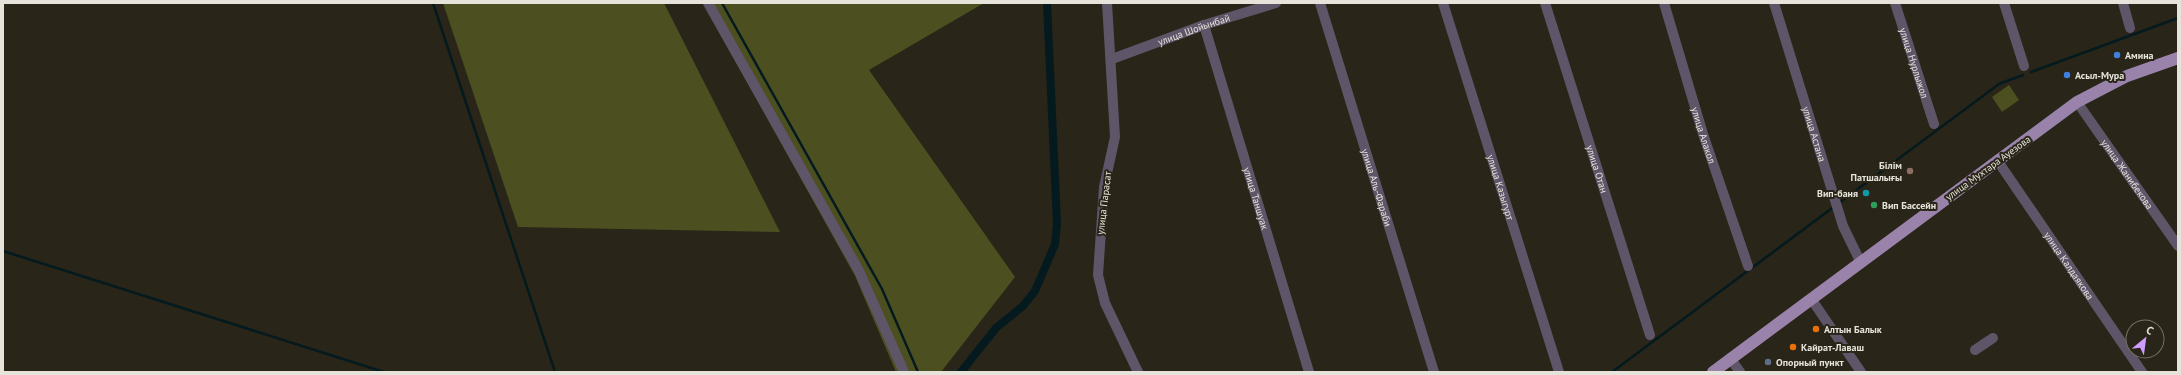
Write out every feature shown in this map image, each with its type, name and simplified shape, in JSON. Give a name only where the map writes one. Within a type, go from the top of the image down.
[{"type":"main road","name":"улица Мухтара Ауезова","points":[[1713,372],[1730,358],[1812,300],[1997,160],[2054,121],[2077,102],[2127,76],[2177,60]]},
{"type":"street","points":[[708,3],[859,271],[904,372]]},
{"type":"street","name":"улица Парасат","points":[[1107,3],[1112,59],[1115,137],[1104,187],[1098,275],[1105,303],[1138,372]]},
{"type":"street","name":"улица Шойынбай","points":[[1112,59],[1204,25],[1276,3]]},
{"type":"street","name":"улица Аль-Фараби","points":[[1320,3],[1434,372]]},
{"type":"street","name":"улица Казыгурт","points":[[1443,3],[1559,372]]},
{"type":"street","name":"улица Отан","points":[[1545,3],[1650,335]]},
{"type":"street","name":"улица Алакол","points":[[1664,3],[1703,134],[1748,266]]},
{"type":"street","name":"улица Астана","points":[[1774,3],[1843,226],[1861,263]]},
{"type":"street","name":"улица Нурлыжол","points":[[1895,3],[1934,124]]},
{"type":"street","points":[[2004,3],[2024,66]]},
{"type":"street","points":[[2122,3],[2130,28]]},
{"type":"street","name":"улица Таншуак","points":[[1204,25],[1309,372]]},
{"type":"street","name":"улица Жанибекова","points":[[2077,102],[2178,246]]},
{"type":"street","name":"улица Калдаякова","points":[[1997,160],[2142,372]]},
{"type":"street","points":[[1812,300],[1861,372]]},
{"type":"street","points":[[1975,350],[1993,338]]},
{"type":"street","points":[[1730,358],[1740,372]]},
{"type":"green space","points":[[443,3],[664,3],[780,232],[518,227]]},
{"type":"green space","points":[[703,3],[984,3],[869,70],[1015,277],[941,372],[896,372],[855,276]]},
{"type":"green space","points":[[2009,85],[2019,100],[2002,112],[1992,97]]},
{"type":"waterway","points":[[433,3],[555,372]]},
{"type":"waterway","points":[[722,3],[882,289],[918,372]]},
{"type":"waterway","points":[[961,372],[996,328],[1023,306],[1035,291],[1055,244],[1057,224],[1047,3]]},
{"type":"waterway","points":[[2031,72],[2178,18]]},
{"type":"waterway","points":[[1839,203],[1999,84],[2023,75]]},
{"type":"waterway","points":[[1612,372],[1835,206]]},
{"type":"waterway","points":[[3,251],[384,372]]},
{"type":"place","name":"Амина","points":[[2117,55]]},
{"type":"place","name":"Асыл-Мура","points":[[2067,75]]},
{"type":"place","name":"Білім Патшалығы","points":[[1910,171]]},
{"type":"place","name":"Вип-баня","points":[[1866,193]]},
{"type":"place","name":"Вип Бассейн","points":[[1874,205]]},
{"type":"place","name":"Алтын Балык","points":[[1816,329]]},
{"type":"place","name":"Кайрат-Лаваш","points":[[1793,347]]},
{"type":"place","name":"Опорный пункт","points":[[1768,362]]}]
